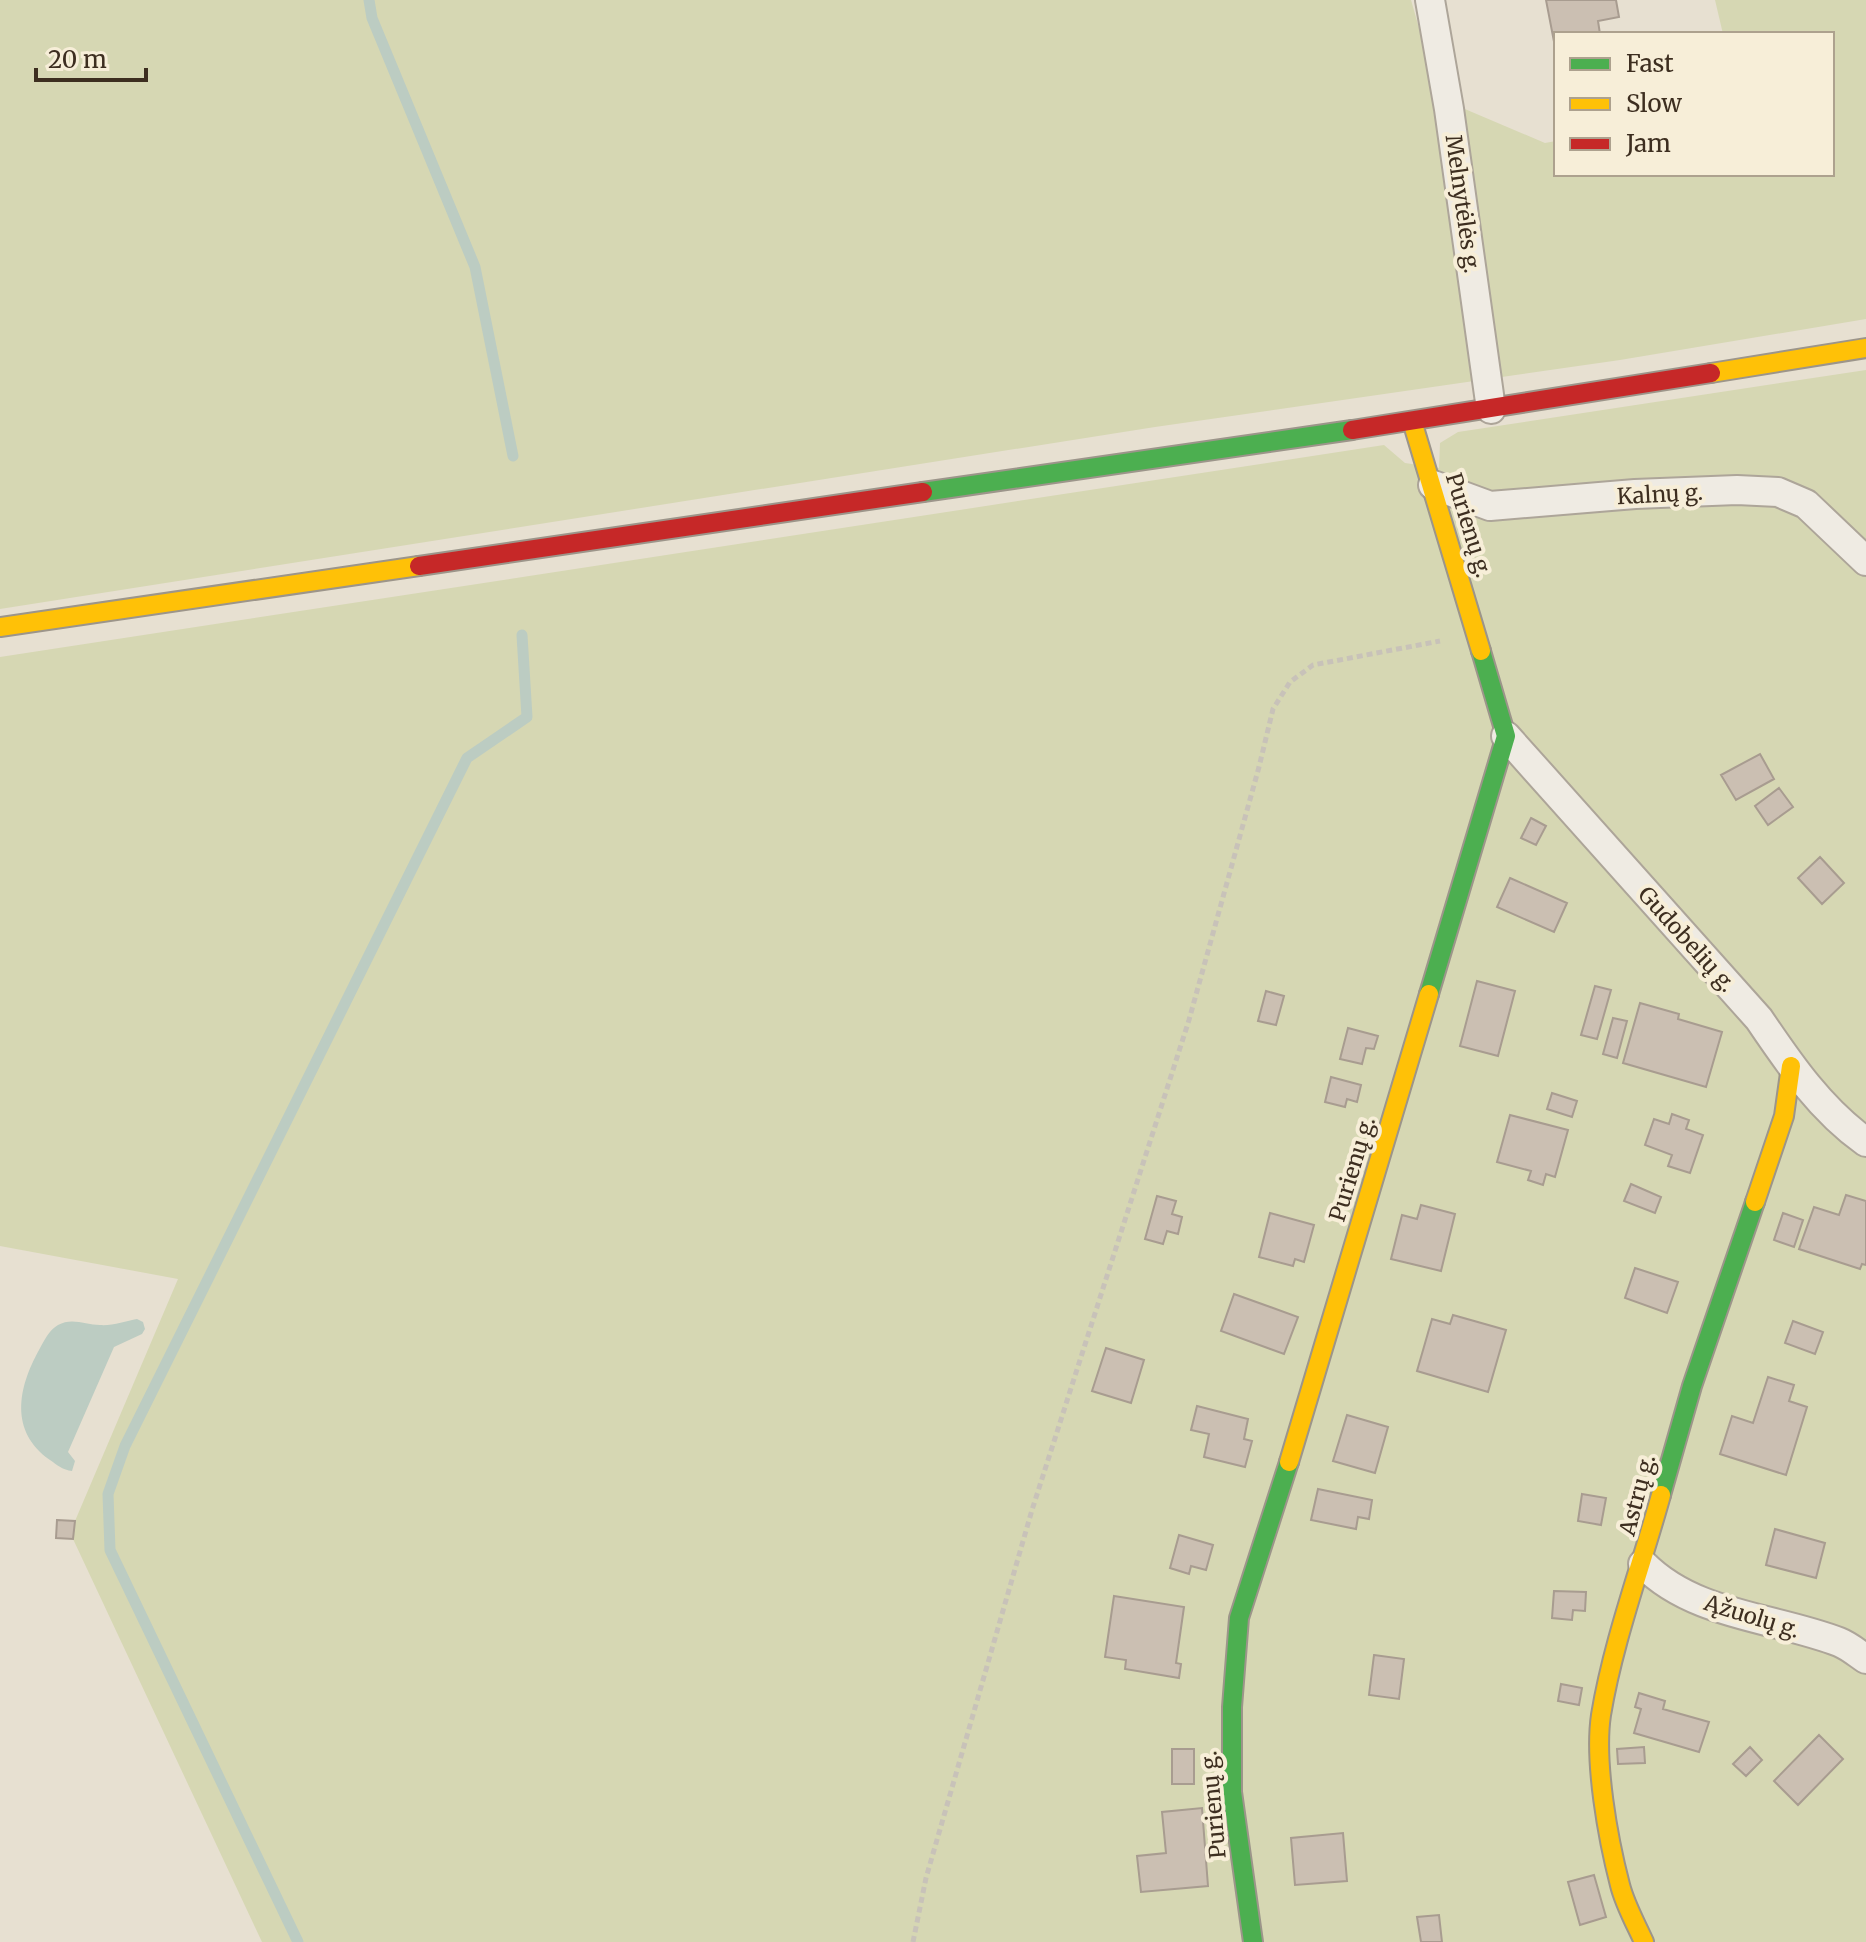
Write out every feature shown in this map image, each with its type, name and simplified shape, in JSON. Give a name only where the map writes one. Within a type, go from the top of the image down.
[{"type":"street","name":"Melnytėlės g.","points":[[1430,0],[1449,109],[1491,409]]},
{"type":"street","points":[[0,627],[1412,421],[1866,348]]},
{"type":"street","name":"Purienų g.","points":[[1253,1942],[1232,1792],[1232,1707],[1239,1618],[1288,1467],[1506,736],[1412,421]]},
{"type":"street","name":"Kalnų g.","points":[[1433,485],[1490,506],[1635,494],[1737,490],[1778,492],[1806,504],[1866,561]]},
{"type":"street","name":"Gudobelių g.","points":[[1506,736],[1759,1019],[1791,1066],[1841,1124],[1866,1142]]},
{"type":"street","name":"Astrų g.","points":[[1644,1942],[1621,1888],[1609,1829],[1600,1757],[1601,1717],[1613,1664],[1692,1386],[1784,1116],[1791,1066]]},
{"type":"street","name":"Ąžuolų g.","points":[[1643,1564],[1656,1577],[1712,1605],[1841,1643],[1866,1659]]},
{"type":"path","points":[[913,1942],[926,1878],[1032,1510],[1189,1020],[1273,709],[1290,682],[1313,665],[1477,634]]},
{"type":"green space","points":[[0,0],[1411,0],[1439,98],[1545,143],[1554,141],[1554,176],[1834,176],[1834,32],[1723,32],[1715,0],[1866,0],[1866,319],[1620,360],[1155,427],[0,609]]},
{"type":"green space","points":[[1866,370],[1866,1942],[262,1942],[73,1539],[75,1521],[178,1279],[0,1246],[0,657],[1384,445],[1405,463],[1439,468],[1440,443],[1458,432]]},
{"type":"shaded area","points":[[137,1319],[143,1322],[145,1329],[142,1334],[114,1347],[68,1452],[75,1461],[72,1471],[63,1468],[37,1449],[23,1422],[22,1394],[32,1364],[49,1333],[63,1323],[74,1321],[105,1325]]},
{"type":"building","points":[[1546,0],[1616,0],[1619,17],[1598,21],[1600,32],[1554,32],[1554,42]]},
{"type":"building","points":[[1760,754],[1774,779],[1736,800],[1721,775]]},
{"type":"building","points":[[1779,788],[1793,807],[1768,825],[1755,806]]},
{"type":"building","points":[[1531,818],[1546,826],[1536,845],[1521,838]]},
{"type":"building","points":[[1820,857],[1844,883],[1822,904],[1798,878]]},
{"type":"building","points":[[1510,878],[1567,903],[1554,932],[1497,907]]},
{"type":"building","points":[[1477,981],[1515,991],[1498,1056],[1460,1046]]},
{"type":"building","points":[[1595,986],[1611,990],[1597,1039],[1581,1035]]},
{"type":"building","points":[[1266,991],[1284,996],[1276,1025],[1258,1021]]},
{"type":"building","points":[[1640,1003],[1679,1014],[1678,1019],[1722,1032],[1706,1087],[1623,1063]]},
{"type":"building","points":[[1613,1018],[1627,1021],[1617,1058],[1603,1054]]},
{"type":"building","points":[[1348,1028],[1378,1036],[1374,1049],[1366,1048],[1362,1064],[1340,1059]]},
{"type":"building","points":[[1331,1077],[1361,1085],[1357,1102],[1347,1099],[1345,1107],[1325,1102]]},
{"type":"building","points":[[1552,1093],[1577,1101],[1572,1117],[1547,1109]]},
{"type":"building","points":[[1672,1114],[1689,1120],[1686,1129],[1703,1135],[1690,1173],[1668,1166],[1672,1155],[1645,1145],[1654,1119],[1669,1124]]},
{"type":"building","points":[[1510,1115],[1568,1130],[1555,1177],[1546,1174],[1543,1185],[1528,1180],[1531,1171],[1497,1162]]},
{"type":"building","points":[[1631,1184],[1661,1197],[1655,1213],[1624,1201]]},
{"type":"building","points":[[1846,1195],[1866,1201],[1866,1265],[1862,1264],[1860,1269],[1799,1249],[1814,1207],[1839,1215]]},
{"type":"building","points":[[1157,1196],[1176,1201],[1172,1214],[1182,1217],[1178,1234],[1167,1231],[1163,1244],[1145,1239]]},
{"type":"building","points":[[1421,1205],[1455,1214],[1441,1271],[1391,1259],[1402,1215],[1417,1219]]},
{"type":"building","points":[[1270,1213],[1314,1225],[1304,1262],[1295,1259],[1293,1266],[1259,1257]]},
{"type":"building","points":[[1783,1213],[1803,1220],[1794,1247],[1774,1240]]},
{"type":"building","points":[[1635,1268],[1678,1282],[1667,1313],[1625,1298]]},
{"type":"building","points":[[1234,1294],[1298,1317],[1284,1354],[1221,1331]]},
{"type":"building","points":[[1453,1315],[1506,1330],[1488,1392],[1417,1371],[1432,1319],[1450,1324]]},
{"type":"building","points":[[1793,1321],[1823,1332],[1815,1354],[1785,1343]]},
{"type":"building","points":[[1106,1348],[1144,1360],[1131,1403],[1092,1391]]},
{"type":"building","points":[[1768,1377],[1794,1385],[1789,1401],[1807,1407],[1786,1475],[1720,1454],[1732,1416],[1753,1423]]},
{"type":"building","points":[[1197,1406],[1248,1419],[1244,1439],[1252,1441],[1245,1467],[1204,1457],[1209,1434],[1191,1430]]},
{"type":"building","points":[[1347,1415],[1388,1427],[1375,1473],[1333,1461]]},
{"type":"building","points":[[1318,1489],[1372,1500],[1369,1519],[1358,1517],[1356,1529],[1311,1520]]},
{"type":"building","points":[[1582,1494],[1606,1498],[1601,1525],[1578,1521]]},
{"type":"building","points":[[57,1520],[75,1521],[73,1539],[56,1538]]},
{"type":"building","points":[[1775,1529],[1825,1543],[1816,1578],[1766,1565]]},
{"type":"building","points":[[1179,1535],[1213,1545],[1206,1570],[1191,1566],[1189,1574],[1170,1568]]},
{"type":"building","points":[[1554,1591],[1586,1592],[1585,1611],[1573,1610],[1572,1620],[1552,1618]]},
{"type":"building","points":[[1114,1596],[1184,1607],[1176,1663],[1181,1664],[1179,1678],[1125,1669],[1126,1660],[1105,1657]]},
{"type":"building","points":[[1374,1655],[1404,1659],[1399,1699],[1369,1695]]},
{"type":"building","points":[[1561,1684],[1582,1688],[1579,1705],[1558,1701]]},
{"type":"building","points":[[1639,1693],[1665,1701],[1663,1709],[1709,1722],[1699,1752],[1634,1733],[1641,1709],[1635,1707]]},
{"type":"building","points":[[1819,1735],[1843,1759],[1798,1805],[1774,1781]]},
{"type":"building","points":[[1644,1747],[1645,1763],[1618,1764],[1617,1749]]},
{"type":"building","points":[[1750,1747],[1762,1760],[1746,1776],[1733,1764]]},
{"type":"building","points":[[1172,1749],[1194,1749],[1194,1784],[1172,1784]]},
{"type":"building","points":[[1202,1808],[1208,1886],[1141,1892],[1137,1856],[1166,1853],[1162,1812]]},
{"type":"building","points":[[1343,1833],[1347,1881],[1295,1885],[1291,1838]]},
{"type":"building","points":[[1594,1875],[1606,1917],[1580,1925],[1568,1882]]},
{"type":"building","points":[[1439,1915],[1442,1942],[1421,1942],[1417,1917]]},
{"type":"waterway","points":[[369,0],[372,18],[475,267],[513,456]]},
{"type":"waterway","points":[[298,1942],[110,1550],[108,1494],[125,1446],[467,758],[527,717],[522,635]]},
{"type":"traffic: fast","points":[[923,492],[1352,430]]},
{"type":"traffic: fast","points":[[1429,994],[1506,736],[1481,651]]},
{"type":"traffic: fast","points":[[1661,1495],[1692,1386],[1755,1202]]},
{"type":"traffic: fast","points":[[1253,1942],[1232,1792],[1232,1707],[1239,1618],[1289,1462]]},
{"type":"traffic: slow","points":[[1711,373],[1866,348]]},
{"type":"traffic: slow","points":[[1412,421],[1481,651]]},
{"type":"traffic: slow","points":[[0,627],[419,566]]},
{"type":"traffic: slow","points":[[1289,1462],[1429,994]]},
{"type":"traffic: slow","points":[[1755,1202],[1784,1116],[1791,1066]]},
{"type":"traffic: slow","points":[[1644,1942],[1622,1892],[1611,1846],[1603,1800],[1599,1734],[1613,1660],[1661,1495]]},
{"type":"traffic: jam","points":[[1352,430],[1711,373]]},
{"type":"traffic: jam","points":[[419,566],[923,492]]}]
